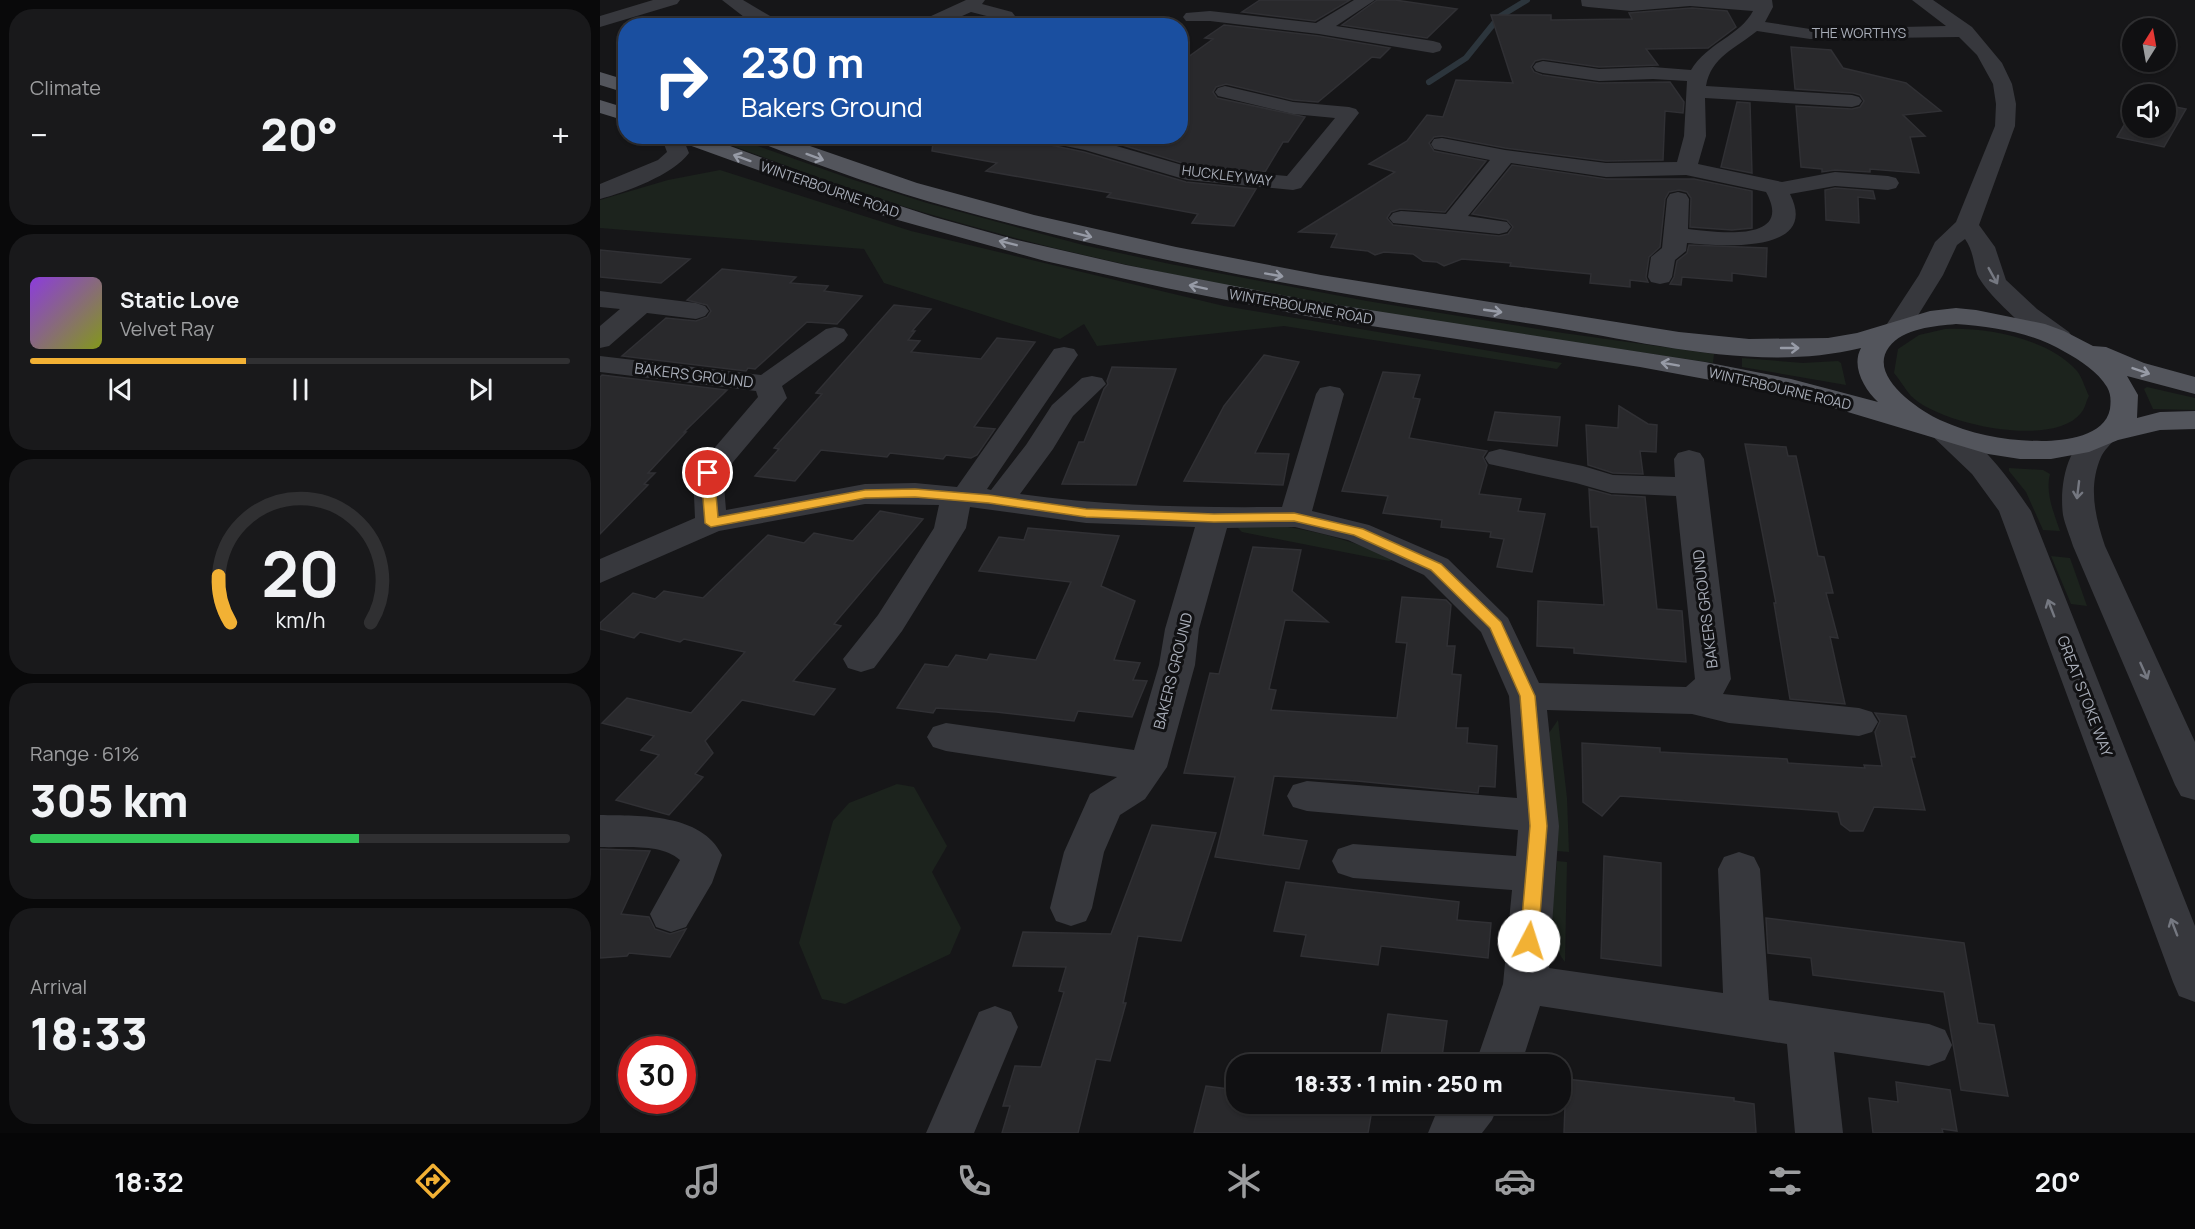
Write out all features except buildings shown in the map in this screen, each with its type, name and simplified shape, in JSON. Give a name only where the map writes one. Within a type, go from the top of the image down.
[{"type":"main road","points":[[600,78],[618,84]]},
{"type":"main road","points":[[600,106],[618,112]]},
{"type":"main road","name":"WINTERBOURNE ROAD","points":[[705,144],[927,222],[1112,269],[1249,298],[1398,324],[1717,373],[1822,395],[1937,429]]},
{"type":"main road","name":"WINTERBOURNE ROAD","points":[[781,144],[851,170],[957,202],[1110,242],[1270,275],[1435,303],[1731,345],[1818,347],[1865,339],[1935,318],[1956,316],[1991,319],[2026,326],[2063,339]]},
{"type":"main road","points":[[1895,329],[1877,343],[1870,358],[1873,375],[1884,394],[1904,411],[1937,429],[1984,444],[2028,450],[2069,448],[2104,436],[2160,422],[2195,420]]},
{"type":"main road","points":[[2063,339],[2095,358],[2116,378],[2125,398],[2123,418],[2104,436]]},
{"type":"main road","points":[[2063,339],[2134,369],[2195,386]]},
{"type":"street","points":[[600,22],[671,0]]},
{"type":"street","points":[[731,0],[761,18]]},
{"type":"street","points":[[1319,29],[1366,0]]},
{"type":"street","points":[[1895,329],[1931,275],[1947,242],[1967,225],[2005,126],[2007,98],[1999,74],[1966,31],[1921,0]]},
{"type":"street","points":[[1588,2],[1631,6],[1690,1],[1764,4],[1761,15],[1752,25],[1705,61],[1697,84],[1695,139],[1686,168]]},
{"type":"street","points":[[610,2],[637,9]]},
{"type":"street","points":[[941,18],[973,3],[1006,16]]},
{"type":"street","points":[[1205,14],[1433,47]]},
{"type":"street","name":"THE WORTHYS","points":[[1752,25],[1810,34],[1966,31]]},
{"type":"street","points":[[1394,59],[1412,44]]},
{"type":"street","points":[[1543,67],[1599,75],[1653,73],[1697,84],[1822,94],[1852,101]]},
{"type":"street","name":"HUCKLEY WAY","points":[[1088,144],[1187,173],[1293,183],[1301,168],[1339,129],[1349,113],[1234,100]]},
{"type":"street","points":[[600,192],[666,165],[678,153],[674,144]]},
{"type":"street","points":[[1442,144],[1505,156],[1606,170],[1686,168],[1753,181],[1777,190],[1782,198],[1786,218],[1784,224],[1771,234],[1730,239],[1677,226],[1663,257],[1660,277]]},
{"type":"street","points":[[1452,221],[1505,156]]},
{"type":"street","points":[[1777,190],[1834,179],[1888,183]]},
{"type":"street","points":[[1401,218],[1499,227]]},
{"type":"street","points":[[1967,225],[1983,247],[1990,274],[1996,284],[2016,305],[2063,339]]},
{"type":"street","points":[[600,299],[696,311]]},
{"type":"street","points":[[600,340],[639,305]]},
{"type":"street","points":[[767,384],[835,335]]},
{"type":"street","points":[[861,659],[890,623],[1064,355]]},
{"type":"street","name":"BAKERS GROUND","points":[[600,364],[767,384],[773,398],[708,473],[711,523]]},
{"type":"street","points":[[973,498],[1038,449],[1062,411],[1092,384]]},
{"type":"street","points":[[1294,517],[1330,394]]},
{"type":"street","name":"GREAT STOKE WAY","points":[[1937,429],[1972,456],[1990,474],[2015,511],[2195,982]]},
{"type":"street","points":[[2104,436],[2087,452],[2078,484],[2079,515],[2089,546],[2195,785]]},
{"type":"street","name":"BAKERS GROUND","points":[[1500,458],[1582,475],[1611,484],[1690,473],[1713,679],[1706,692],[1692,701]]},
{"type":"street","points":[[600,572],[711,523],[865,494],[915,493],[1086,513],[1214,518],[1294,517],[1358,532],[1436,567],[1496,626],[1527,696],[1538,816],[1534,876],[1525,984],[1502,1054]]},
{"type":"street","name":"BAKERS GROUND","points":[[1148,767],[1177,665],[1182,629],[1214,518]]},
{"type":"street","points":[[1527,696],[1692,701],[1729,709],[1859,722]]},
{"type":"street","points":[[946,737],[1148,767]]},
{"type":"street","points":[[1071,908],[1084,852],[1104,805],[1131,788],[1148,767]]},
{"type":"street","points":[[1306,796],[1538,816]]},
{"type":"street","points":[[600,831],[650,833],[687,842],[702,855],[697,872],[671,914]]},
{"type":"street","points":[[1353,861],[1534,876]]},
{"type":"street","points":[[1739,869],[1747,1017]]},
{"type":"street","points":[[1525,984],[1929,1045]]},
{"type":"street","points":[[1808,1026],[1819,1133]]},
{"type":"street","points":[[950,1133],[995,1027]]},
{"type":"street","points":[[1452,1133],[1467,1114]]},
{"type":"shaded area","points":[[728,144],[752,144],[927,203],[1083,245],[1170,264],[1367,301],[1563,333],[1714,354],[1713,363],[1413,318],[1214,283],[1017,238],[892,203]]},
{"type":"shaded area","points":[[720,170],[911,231],[1224,306],[1562,363],[1557,369],[1284,326],[1097,346],[1084,324],[1060,339],[884,283],[864,249],[600,228],[600,200],[668,180]]},
{"type":"shaded area","points":[[1945,329],[1997,333],[2016,337],[2050,350],[2065,360],[2080,376],[2089,396],[2081,413],[2067,424],[2047,429],[2022,431],[1970,423],[1945,416],[1925,406],[1911,396],[1894,373],[1898,349],[1919,335]]},
{"type":"shaded area","points":[[1742,358],[1803,363],[1838,361],[1841,363],[1846,385],[1742,367]]},
{"type":"shaded area","points":[[2147,387],[2195,398],[2195,410],[2153,409],[2144,389]]},
{"type":"shaded area","points":[[2009,468],[2043,470],[2050,474],[2049,496],[2060,531],[2043,530],[2026,492]]},
{"type":"shaded area","points":[[1282,526],[1340,539],[1395,559],[1389,561],[1242,532],[1237,527]]},
{"type":"shaded area","points":[[2051,556],[2070,558],[2087,606],[2071,604]]},
{"type":"shaded area","points":[[1558,720],[1567,798],[1569,852],[1557,851],[1549,733]]},
{"type":"shaded area","points":[[897,784],[914,787],[947,846],[932,872],[961,928],[950,954],[845,1004],[822,999],[799,943],[833,821],[849,803]]},
{"type":"shaded area","points":[[1557,861],[1567,862],[1565,962],[1555,940],[1553,927],[1552,913]]},
{"type":"waterway","points":[[1429,82],[1466,58],[1499,17],[1527,0]]},
{"type":"route","points":[[708,473],[711,523],[865,494],[915,493],[989,499],[1086,513],[1214,518],[1294,517],[1358,532],[1436,567],[1496,626],[1527,696],[1539,826],[1529,941]]}]
